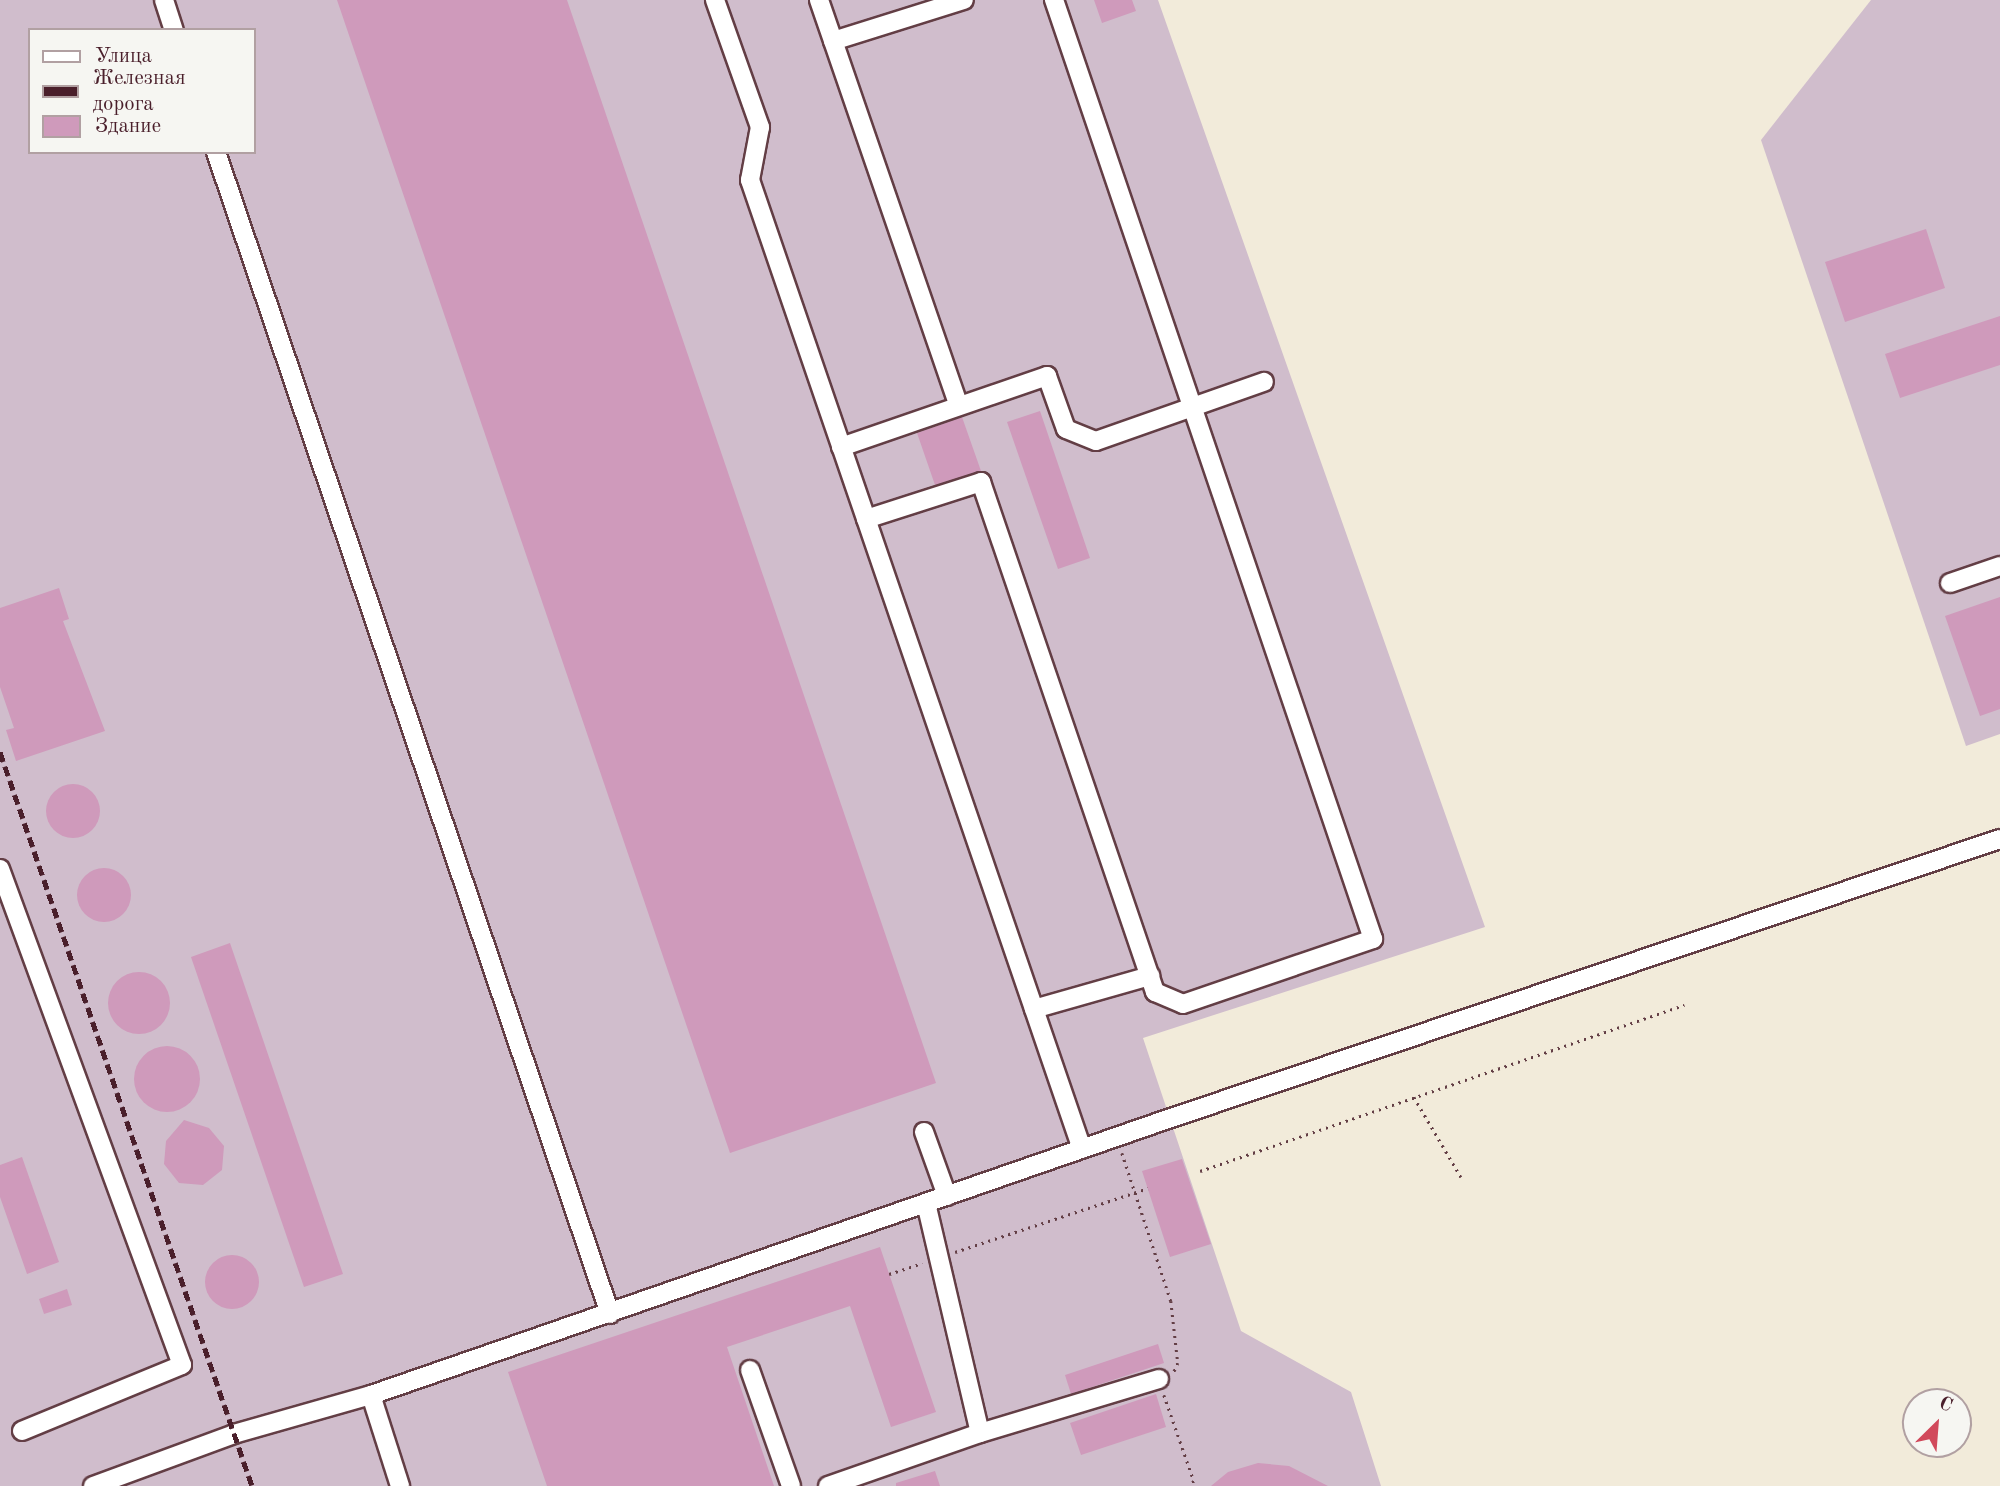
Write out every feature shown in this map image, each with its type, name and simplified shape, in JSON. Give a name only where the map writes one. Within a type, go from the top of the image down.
[{"type":"street","points":[[164,0],[173,28]]},
{"type":"street","points":[[715,0],[760,127],[750,180],[1082,1149]]},
{"type":"street","points":[[819,0],[959,406]]},
{"type":"street","points":[[833,41],[964,0]]},
{"type":"street","points":[[866,519],[981,482],[1155,992],[1183,1004],[1373,939],[1054,0]]},
{"type":"street","points":[[217,154],[610,1314]]},
{"type":"street","points":[[841,447],[1047,376],[1066,429],[1096,441],[1264,382]]},
{"type":"street","points":[[1950,583],[2000,566]]},
{"type":"street","points":[[93,1486],[234,1434],[371,1395],[1171,1118],[2000,839]]},
{"type":"street","points":[[0,869],[182,1365],[22,1431]]},
{"type":"street","points":[[1034,1009],[1150,976]]},
{"type":"street","points":[[924,1132],[947,1196]]},
{"type":"street","points":[[926,1203],[981,1433]]},
{"type":"street","points":[[750,1370],[791,1486]]},
{"type":"street","points":[[828,1486],[981,1433],[1159,1379]]},
{"type":"street","points":[[371,1395],[400,1486]]},
{"type":"path","points":[[1200,1171],[1684,1006]]},
{"type":"path","points":[[1414,1097],[1461,1177]]},
{"type":"path","points":[[1116,1137],[1171,1301],[1178,1363],[1172,1375],[1159,1379],[1194,1481],[1190,1486]]},
{"type":"path","points":[[889,1274],[1148,1188]]},
{"type":"shaded area","points":[[0,0],[1158,0],[1485,927],[1143,1038],[1241,1331],[1351,1392],[1381,1486],[0,1486]]},
{"type":"shaded area","points":[[1871,0],[2000,0],[2000,734],[1966,746],[1761,140]]},
{"type":"building","points":[[337,0],[567,0],[936,1083],[730,1153]]},
{"type":"building","points":[[1094,0],[1132,0],[1136,11],[1102,23]]},
{"type":"building","points":[[1926,229],[1945,288],[1845,322],[1825,262]]},
{"type":"building","points":[[2000,316],[2000,365],[1900,398],[1885,354]]},
{"type":"building","points":[[1040,411],[1090,558],[1058,569],[1007,422]]},
{"type":"building","points":[[962,417],[981,471],[935,485],[917,433]]},
{"type":"building","points":[[59,588],[69,619],[63,621],[105,731],[16,761],[6,730],[14,728],[0,687],[0,608]]},
{"type":"building","points":[[2000,597],[2000,709],[1980,716],[1945,616]]},
{"type":"building","points":[[73,784],[92,792],[100,811],[92,830],[73,838],[54,830],[46,811],[54,792]]},
{"type":"building","points":[[104,868],[123,876],[131,895],[123,914],[104,922],[85,914],[77,895],[85,876]]},
{"type":"building","points":[[230,943],[343,1274],[304,1287],[191,957]]},
{"type":"building","points":[[133,972],[145,972],[161,981],[168,991],[168,1015],[161,1025],[145,1034],[133,1034],[122,1029],[113,1020],[108,1009],[108,997],[113,986],[122,977]]},
{"type":"building","points":[[167,1046],[180,1049],[190,1056],[197,1066],[200,1079],[197,1092],[190,1102],[180,1109],[167,1112],[154,1109],[144,1102],[137,1092],[134,1079],[137,1066],[144,1056],[154,1049]]},
{"type":"building","points":[[184,1120],[209,1128],[224,1146],[222,1170],[203,1185],[179,1183],[164,1164],[166,1141]]},
{"type":"building","points":[[22,1157],[59,1262],[27,1274],[0,1197],[0,1165]]},
{"type":"building","points":[[1182,1159],[1211,1244],[1170,1257],[1142,1171]]},
{"type":"building","points":[[880,1247],[936,1412],[891,1427],[850,1306],[727,1347],[774,1486],[547,1486],[508,1372]]},
{"type":"building","points":[[232,1255],[251,1263],[259,1282],[251,1301],[232,1309],[213,1301],[205,1282],[213,1263]]},
{"type":"building","points":[[67,1289],[72,1305],[44,1314],[39,1299]]},
{"type":"building","points":[[1158,1344],[1164,1363],[1071,1394],[1065,1375]]},
{"type":"building","points":[[1156,1394],[1166,1427],[1081,1455],[1070,1423]]},
{"type":"building","points":[[1258,1463],[1289,1466],[1328,1486],[1211,1486],[1228,1472]]},
{"type":"building","points":[[935,1471],[940,1486],[896,1486],[896,1483]]},
{"type":"railway","points":[[0,752],[252,1486]]}]
